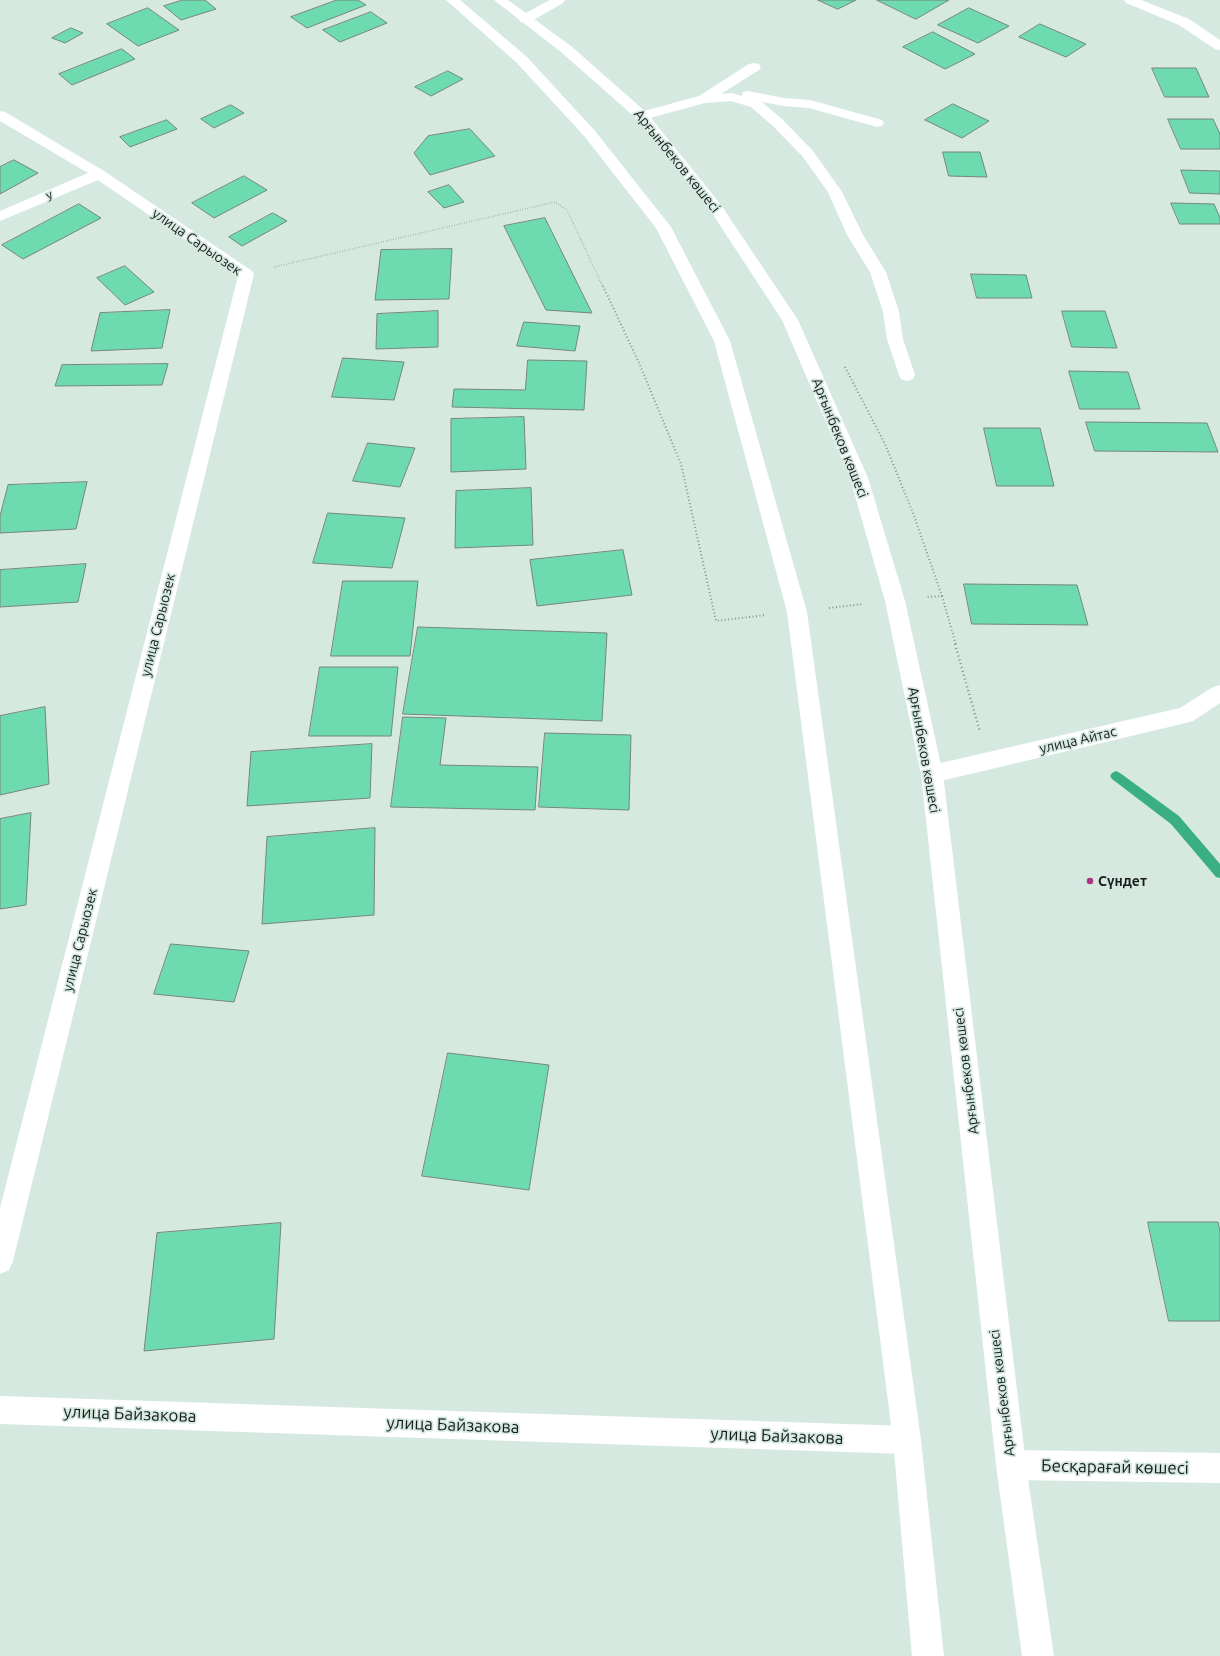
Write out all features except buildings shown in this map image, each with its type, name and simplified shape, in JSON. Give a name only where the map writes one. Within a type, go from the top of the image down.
[{"type":"main road","points":[[452,0],[522,60],[590,134],[663,227],[722,341],[797,612],[907,1440],[928,1656]]},
{"type":"main road","name":"Арғынбеков көшесі","points":[[500,0],[566,49],[642,116],[716,208],[790,320],[859,478],[895,600],[932,774],[1011,1465],[1038,1656]]},
{"type":"main road","points":[[526,19],[559,0]]},
{"type":"main road","points":[[1130,0],[1184,22],[1220,46]]},
{"type":"main road","points":[[704,99],[754,67]]},
{"type":"main road","points":[[642,116],[704,99],[731,97],[738,94],[784,102],[810,104],[877,123]]},
{"type":"main road","points":[[731,97],[756,104],[778,123],[808,154],[834,192],[856,235],[878,272],[891,312],[895,339],[907,374]]},
{"type":"main road","name":"улица Сарыозек","points":[[0,115],[99,174],[246,274],[0,1261]]},
{"type":"main road","name":"у","points":[[0,216],[99,174]]},
{"type":"main road","name":"улица Айтас","points":[[932,774],[1186,715],[1220,693]]},
{"type":"main road","name":"улица Байзакова","points":[[0,1410],[907,1440]]},
{"type":"main road","name":"Бесқарағай көшесі","points":[[1011,1465],[1220,1468]]},
{"type":"path","points":[[246,274],[555,202],[567,210],[639,362],[680,464],[716,620],[942,596]]},
{"type":"path","points":[[843,363],[885,444],[914,513],[942,596],[988,761]]},
{"type":"waterway","points":[[1116,776],[1175,820],[1220,873]]},
{"type":"place","name":"Сүндет","points":[[1090,881]]}]
